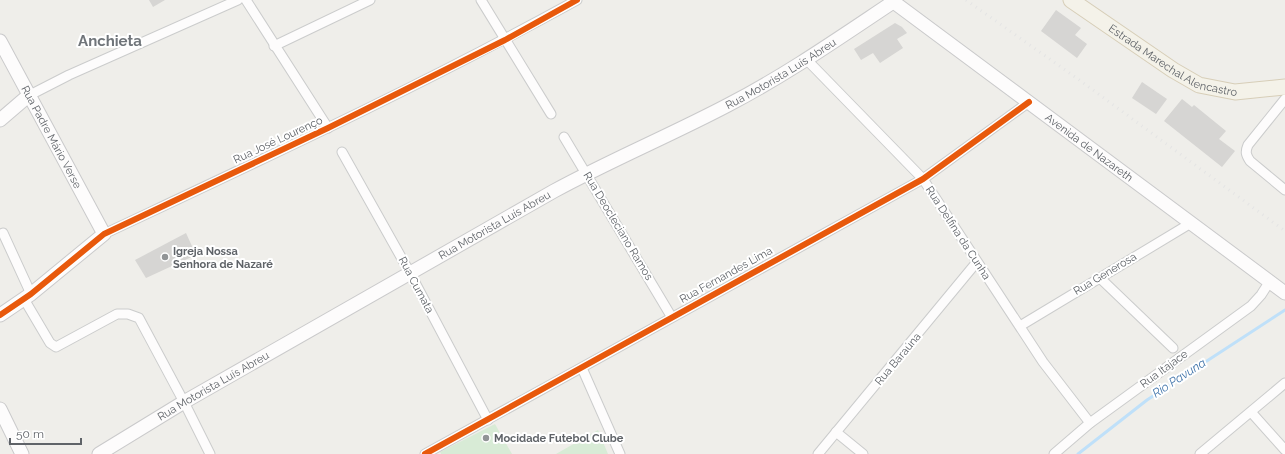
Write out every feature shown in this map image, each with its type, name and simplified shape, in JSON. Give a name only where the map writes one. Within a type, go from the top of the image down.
[{"type":"main road","name":"Estrada Marechal Alencastro","points":[[1071,0],[1173,70],[1199,85],[1235,92],[1285,88]]},
{"type":"main road","name":"Rua Motorista Luís Abreu","points":[[98,454],[184,402],[586,173],[669,135],[730,104],[807,60],[892,1]]},
{"type":"main road","name":"Avenida de Nazareth","points":[[892,1],[1278,288]]},
{"type":"main road","name":"Rua Padre Mário Verse","points":[[0,41],[28,96],[104,234]]},
{"type":"main road","points":[[0,120],[28,96]]},
{"type":"main road","name":"Rua José Lourenço","points":[[0,314],[28,296],[104,234]]},
{"type":"main road","points":[[0,409],[22,454]]},
{"type":"street","points":[[28,96],[69,75],[238,0]]},
{"type":"street","points":[[246,0],[274,46],[328,128]]},
{"type":"street","points":[[274,46],[370,0]]},
{"type":"street","points":[[480,0],[551,114]]},
{"type":"street","name":"Rua José Lourenço","points":[[104,234],[328,128],[505,40],[577,0]]},
{"type":"street","name":"Rua Delfina da Cunha","points":[[807,60],[923,179],[1043,362],[1090,423]]},
{"type":"street","points":[[1285,99],[1248,145],[1246,156],[1285,190]]},
{"type":"street","name":"Rua Fernandes Lima","points":[[425,454],[582,368],[671,316],[923,179],[1029,102]]},
{"type":"street","name":"Rua Deocleciano Ramos","points":[[564,137],[671,316]]},
{"type":"street","name":"Rua Cumata","points":[[342,152],[410,274],[488,420]]},
{"type":"street","name":"Rua Generosa","points":[[1020,326],[1191,223]]},
{"type":"street","points":[[3,233],[28,296],[50,343],[56,347],[118,314],[128,314],[141,320],[210,454]]},
{"type":"street","name":"Rua Baraúna","points":[[818,454],[976,262]]},
{"type":"street","points":[[1100,278],[1173,348]]},
{"type":"street","name":"Rua Itajace","points":[[1054,454],[1090,423],[1251,306],[1262,295],[1278,288]]},
{"type":"street","points":[[582,368],[620,454]]},
{"type":"street","points":[[1200,454],[1285,383]]},
{"type":"street","points":[[1251,412],[1285,450]]},
{"type":"street","points":[[836,432],[863,454]]},
{"type":"green space","name":"Mocidade Futebol Clube","points":[[495,424],[512,454],[441,454],[440,452]]},
{"type":"green space","name":"Mocidade Futebol Clube","points":[[598,430],[608,454],[556,454]]},
{"type":"building","points":[[149,0],[165,0],[153,7]]},
{"type":"building","points":[[1056,10],[1081,28],[1075,35],[1087,44],[1077,58],[1041,31]]},
{"type":"building","points":[[895,23],[902,27],[907,33],[897,39],[903,48],[880,63],[873,53],[861,60],[854,49]]},
{"type":"building","points":[[1142,82],[1167,99],[1156,114],[1132,98]]},
{"type":"building","points":[[1182,99],[1192,107],[1194,105],[1226,131],[1219,139],[1235,151],[1222,167],[1164,121]]},
{"type":"building","name":"Igreja Nossa Senhora de Nazaré","points":[[186,233],[196,255],[146,278],[135,260]]},
{"type":"waterway","name":"Rio Pavuna","points":[[1078,454],[1147,400],[1285,310]]},
{"type":"railway","points":[[966,0],[1078,79],[1285,231]]},
{"type":"cycle path","points":[[0,315],[31,294],[104,234],[328,128],[505,40],[577,0]]},
{"type":"cycle path","points":[[425,454],[923,179],[1029,102]]},
{"type":"place","name":"Igreja Nossa Senhora de Nazaré","points":[[165,257]]},
{"type":"place","name":"Mocidade Futebol Clube","points":[[486,438]]},
{"type":"district","name":"Anchieta","points":[[110,41]]}]
